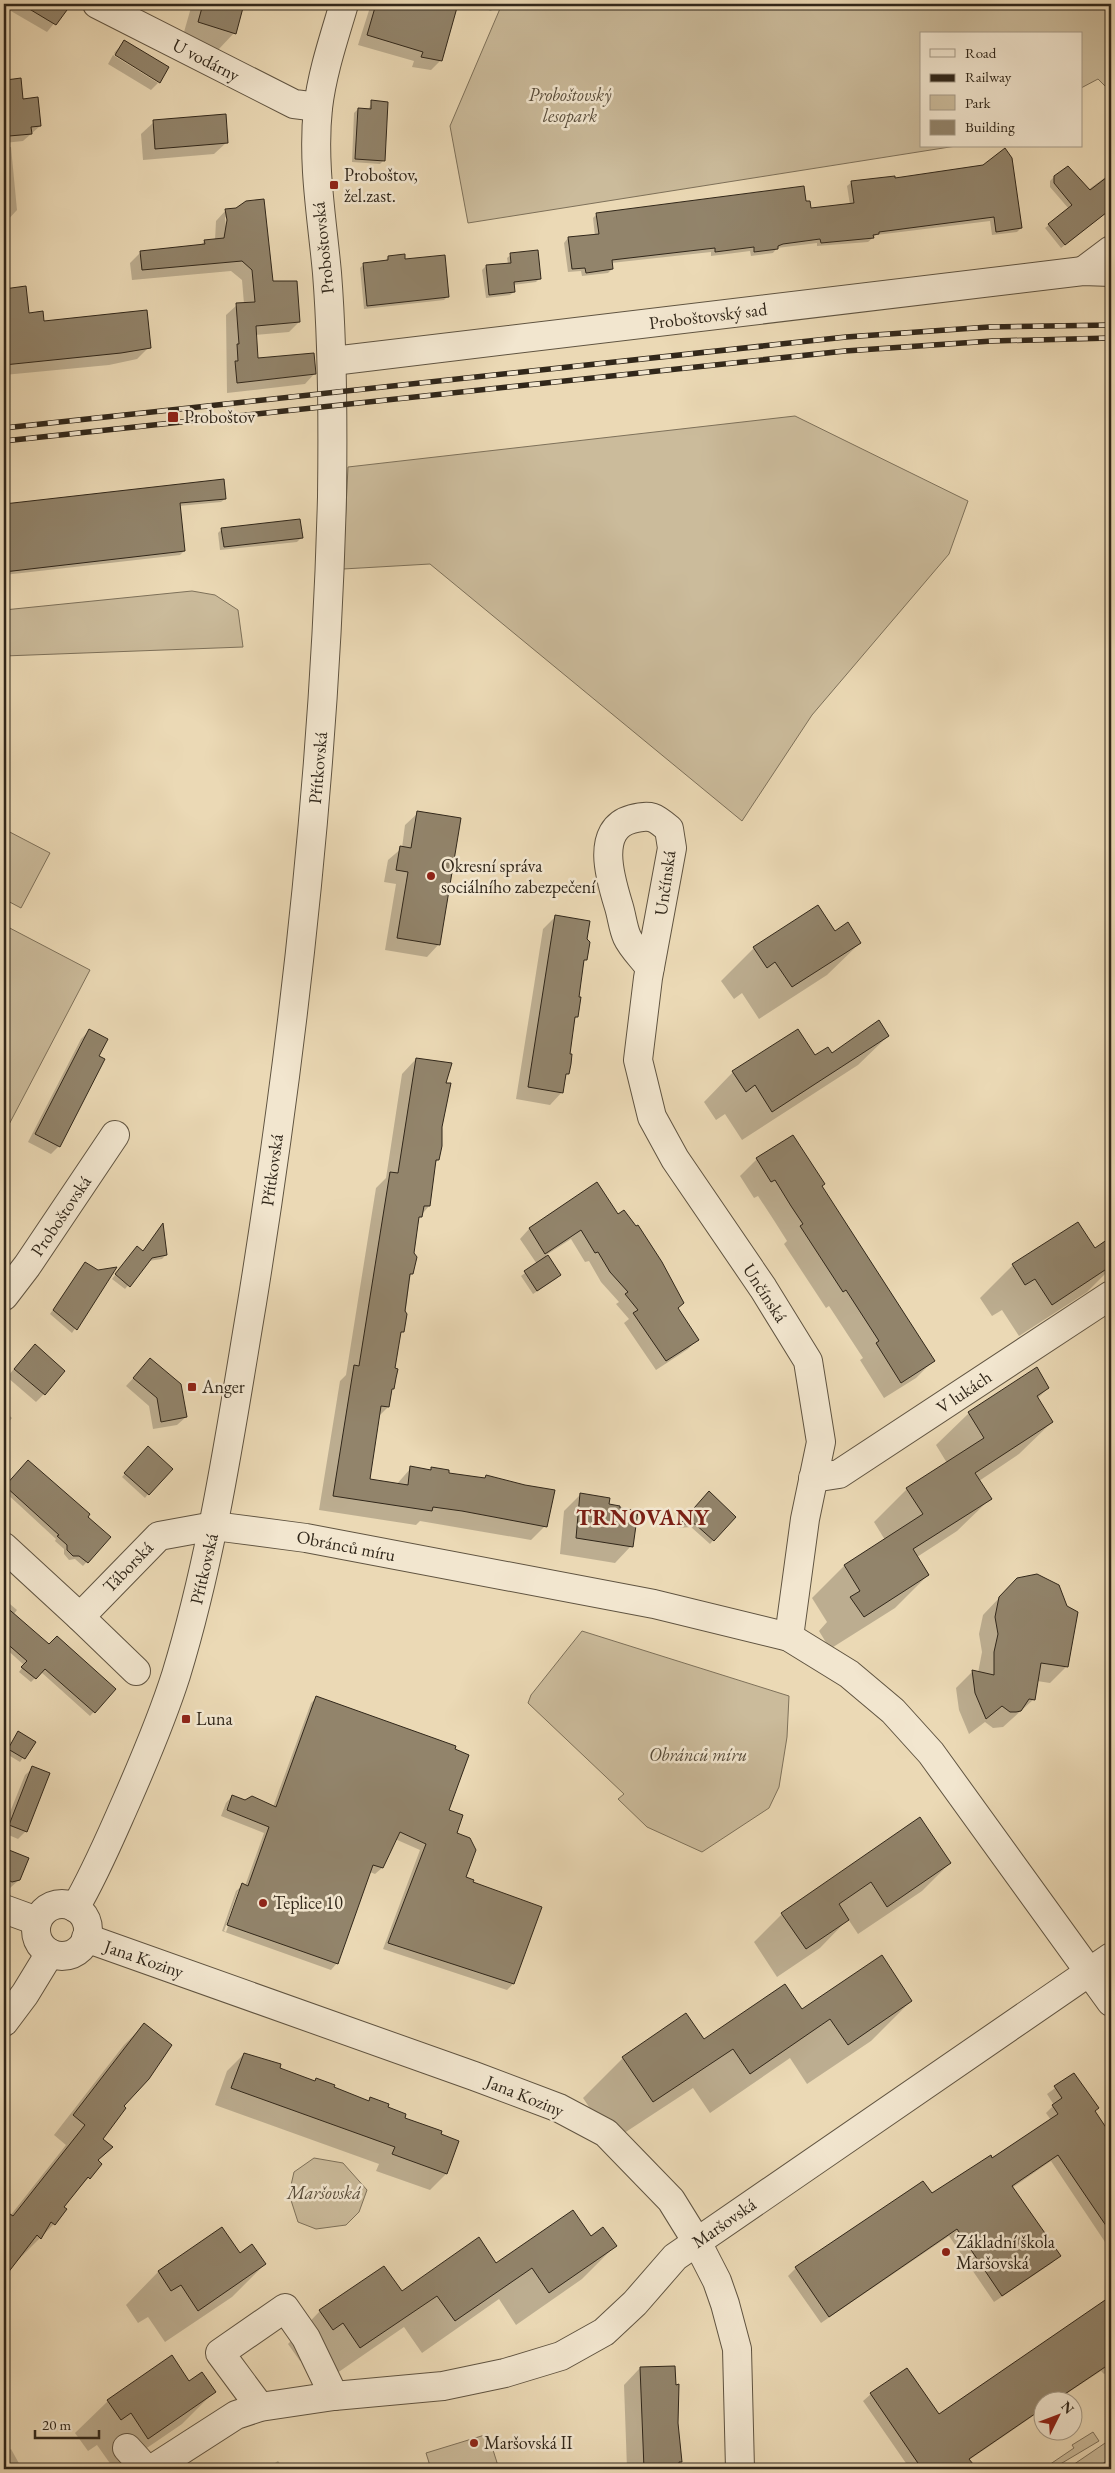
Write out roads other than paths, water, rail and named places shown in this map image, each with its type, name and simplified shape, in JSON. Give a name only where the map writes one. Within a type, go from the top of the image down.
[{"type":"street","name":"U vodárny","points":[[96,4],[294,104],[318,107]]},
{"type":"street","name":"Proboštovská","points":[[332,405],[333,361],[317,187],[318,107],[324,77],[344,4]]},
{"type":"street","points":[[1083,271],[1111,250]]},
{"type":"street","name":"Proboštovský sad","points":[[333,361],[1083,271],[1111,272]]},
{"type":"street","name":"Přítkovská","points":[[75,1908],[96,1871],[150,1746],[174,1680],[190,1627],[214,1526],[267,1211],[294,1017],[321,734],[330,570],[332,405]]},
{"type":"street","name":"Unčínská","points":[[650,968],[628,938],[611,881],[608,850],[612,834],[625,821],[646,815],[658,819],[669,829],[672,848],[650,968],[638,1060],[652,1117],[675,1159],[763,1288],[808,1361],[821,1442],[805,1519],[789,1637]]},
{"type":"street","name":"Proboštovská","points":[[4,1296],[27,1266],[116,1135]]},
{"type":"street","name":"V lukách","points":[[813,1478],[839,1474],[1111,1295]]},
{"type":"street","name":"Táborská","points":[[80,1616],[159,1536],[214,1526]]},
{"type":"street","name":"Obránců míru","points":[[214,1526],[306,1538],[654,1604],[789,1637],[849,1674],[893,1711],[931,1753],[1101,1965],[1111,2002]]},
{"type":"street","points":[[4,1547],[80,1616],[136,1671]]},
{"type":"street","points":[[4,2022],[25,1994],[50,1953],[42,1948],[37,1940],[37,1921],[47,1909],[56,1904],[75,1908]]},
{"type":"street","name":"Jana Koziny","points":[[50,1953],[58,1956],[78,1951],[86,1938],[88,1927],[85,1919],[75,1908]]},
{"type":"street","points":[[4,1909],[37,1921]]},
{"type":"street","name":"Jana Koziny","points":[[86,1938],[282,2006],[559,2108],[606,2133],[664,2190],[697,2242],[725,2304],[737,2349],[740,2469]]},
{"type":"street","name":"Maršovská","points":[[152,2469],[236,2414],[260,2407],[334,2396],[443,2386],[505,2373],[561,2356],[604,2332],[635,2303],[675,2257],[1101,1965]]},
{"type":"street","points":[[260,2407],[220,2353],[285,2308],[306,2338],[334,2396]]},
{"type":"street","points":[[127,2448],[146,2469]]},
{"type":"railway","points":[[4,428],[846,337],[989,327],[1111,325]]},
{"type":"railway","points":[[4,441],[845,351],[992,341],[1111,338]]},
{"type":"place","name":"Proboštov, žel.zast.","points":[[334,185]]},
{"type":"place","name":"Proboštov","points":[[173,417]]},
{"type":"place","name":"Okresní správa sociálního zabezpečení","points":[[431,876]]},
{"type":"place","name":"Anger","points":[[192,1387]]},
{"type":"place","name":"Luna","points":[[186,1719]]},
{"type":"place","name":"Teplice 10","points":[[263,1903]]},
{"type":"place","name":"Základní škola Maršovská","points":[[946,2252]]},
{"type":"place","name":"Maršovská II","points":[[474,2443]]},
{"type":"district","name":"TRNOVANY","points":[[643,1517]]},
{"type":"park label","name":"Proboštovský lesopark","points":[[570,105]]}]
